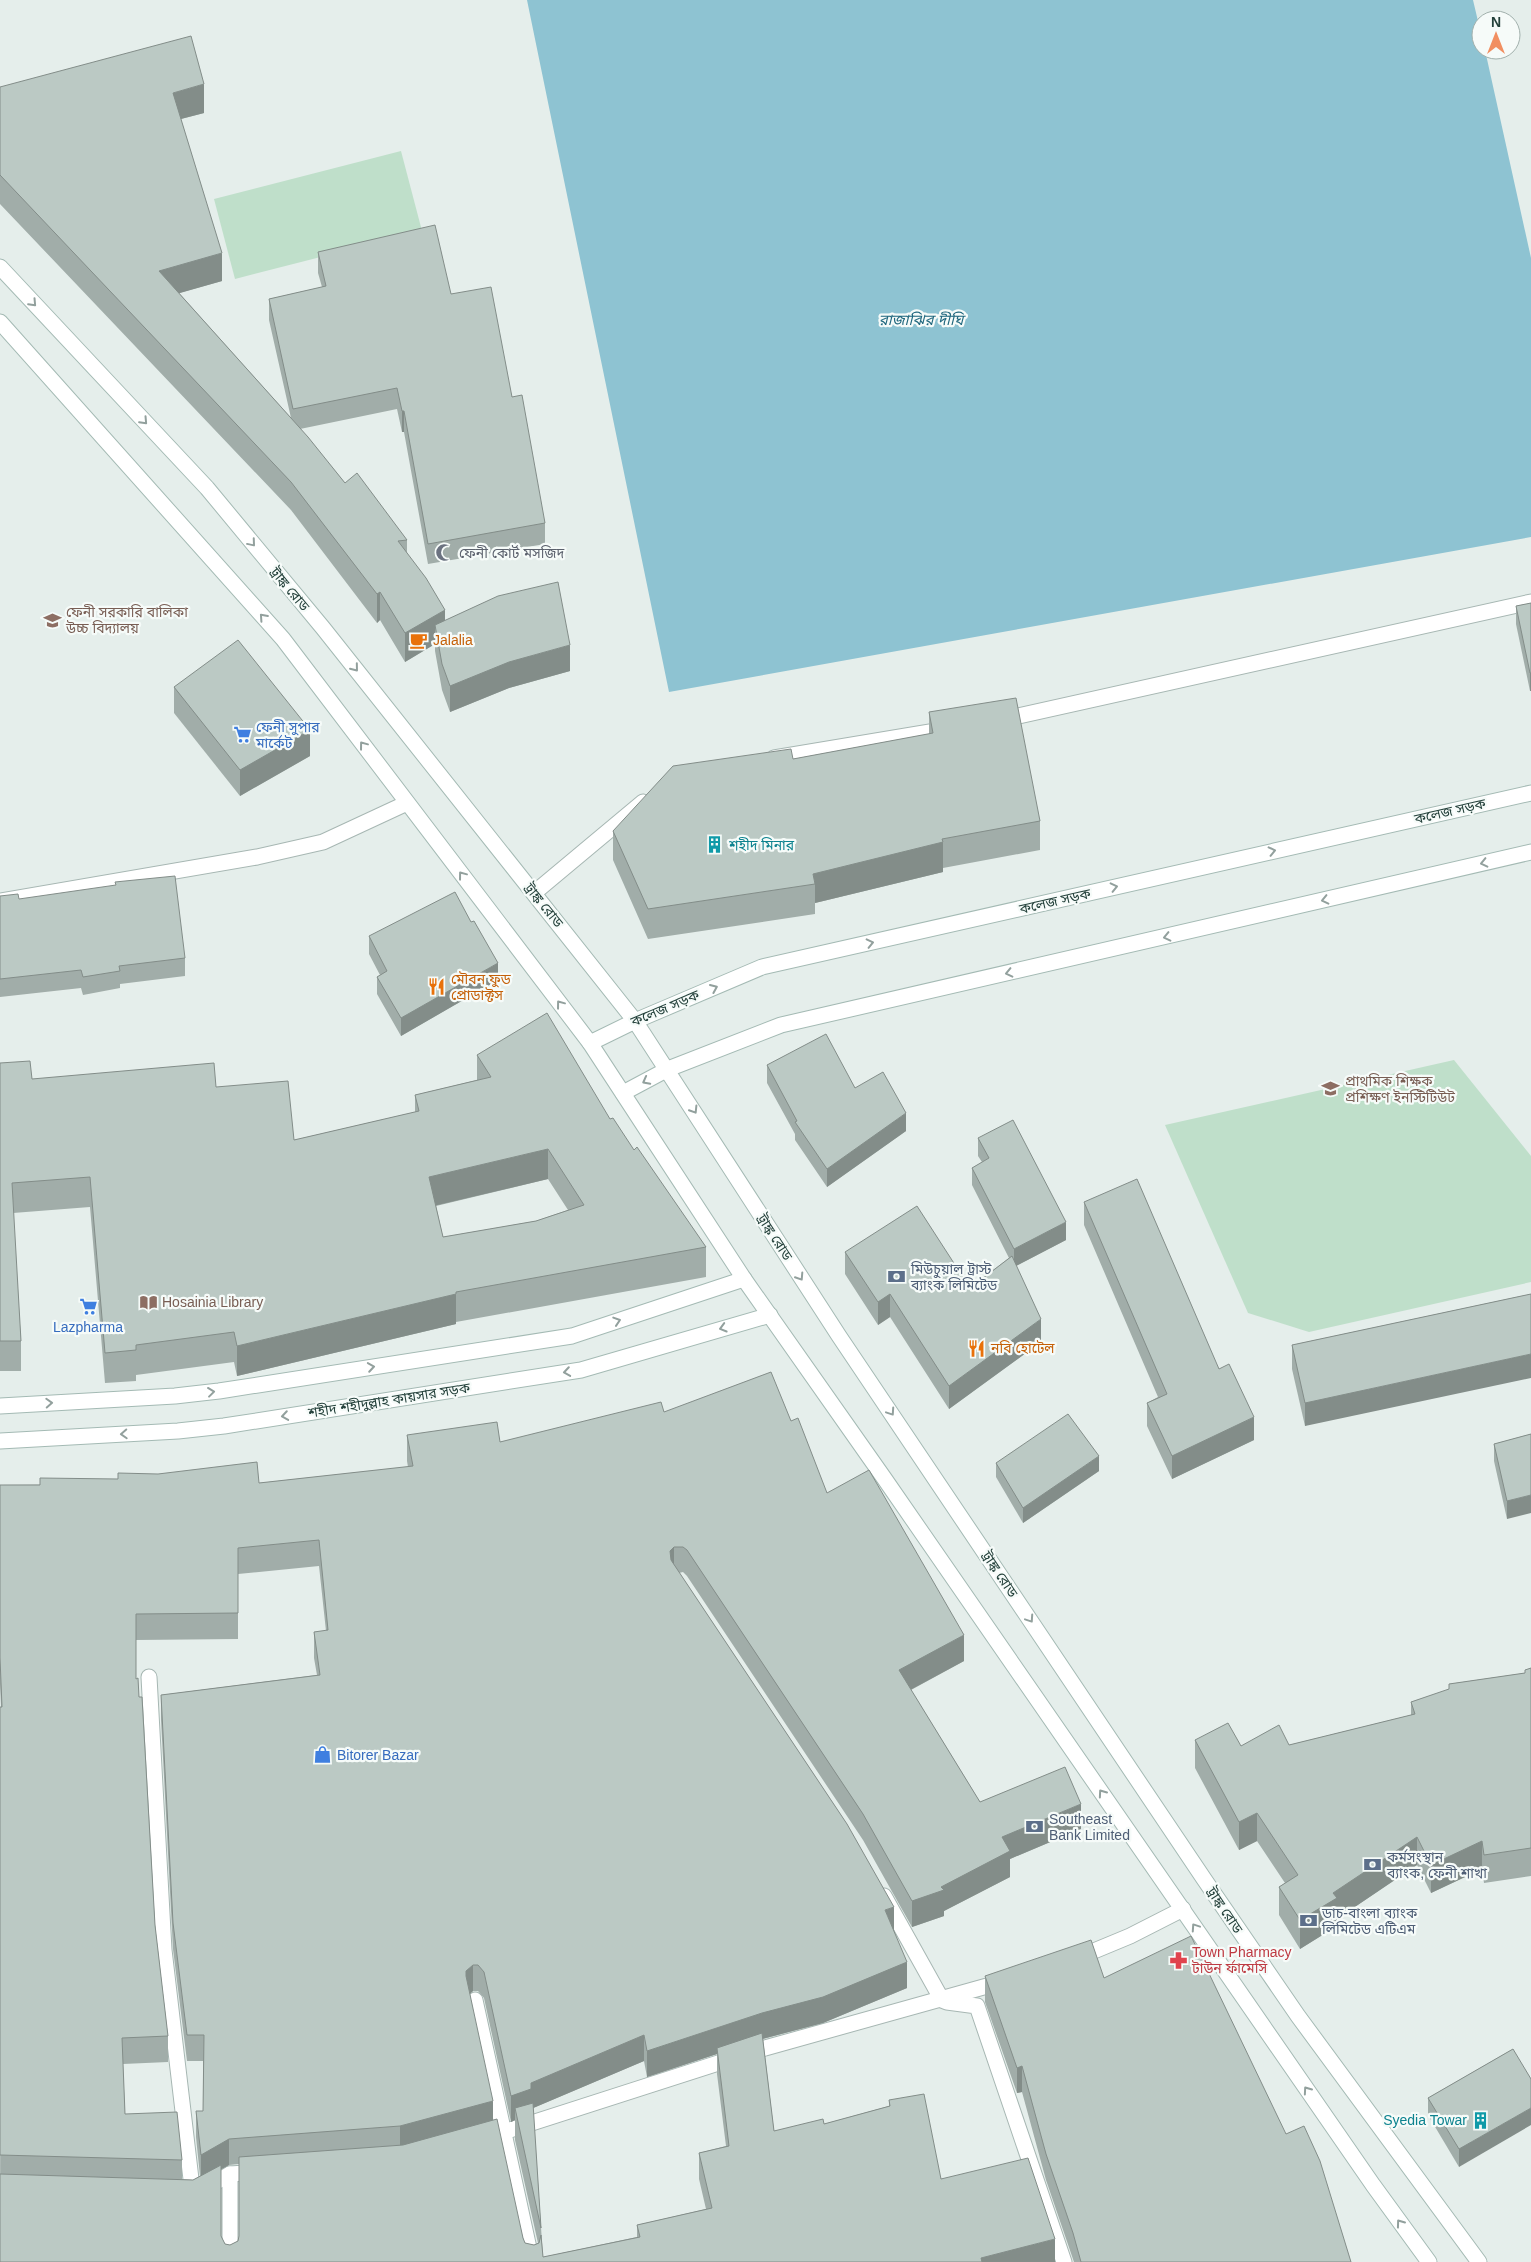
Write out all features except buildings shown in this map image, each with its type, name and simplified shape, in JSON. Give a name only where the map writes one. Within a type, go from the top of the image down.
[{"type":"main road","name":"ট্রাঙ্ক রোড","points":[[0,267],[207,488],[323,628],[635,1021],[668,1069],[839,1336],[1215,1895],[1298,2016],[1479,2262]]},
{"type":"main road","points":[[0,322],[283,639],[590,1043],[744,1279],[1373,2185],[1429,2262]]},
{"type":"main road","points":[[988,722],[1027,716],[1531,602]]},
{"type":"main road","points":[[755,762],[959,727]]},
{"type":"main road","name":"কলেজ সড়ক","points":[[590,1043],[635,1021],[762,968],[1531,793]]},
{"type":"main road","points":[[534,894],[653,794]]},
{"type":"main road","points":[[0,901],[257,857],[323,842],[407,803]]},
{"type":"main road","points":[[623,1093],[668,1069],[781,1025],[1531,852]]},
{"type":"main road","points":[[0,1406],[175,1396],[219,1391],[572,1336],[744,1279]]},
{"type":"main road","name":"শহীদ শহীদুল্লাহ কায়সার সড়ক","points":[[0,1441],[178,1431],[224,1426],[581,1370],[770,1315]]},
{"type":"main road","points":[[149,1677],[164,1950],[193,2196]]},
{"type":"main road","points":[[878,1885],[942,2000],[977,2006],[1064,2262]]},
{"type":"main road","points":[[1066,1962],[1130,1936],[1183,1910]]},
{"type":"main road","points":[[466,2144],[503,2134],[766,2048],[942,2000],[1018,1977]]},
{"type":"main road","points":[[474,2000],[532,2262]]},
{"type":"main road","points":[[174,2196],[193,2196],[230,2174],[278,2170]]},
{"type":"main road","points":[[230,2174],[230,2262]]},
{"type":"green space","points":[[401,151],[422,231],[235,279],[214,199]]},
{"type":"green space","points":[[1454,1060],[1531,1156],[1531,1282],[1309,1332],[1248,1313],[1165,1125]]},
{"type":"water","name":"রাজাঝির দীঘি","points":[[527,0],[1473,0],[1475,10],[1471,10],[1471,60],[1487,60],[1531,258],[1531,537],[669,692]]},
{"type":"place","name":"ফেনী কোর্ট মসজিদ","points":[[445,553]]},
{"type":"place","name":"ফেনী সরকারি বালিকা উচ্চ বিদ্যালয়","points":[[52,620]]},
{"type":"place","name":"Jalalia","points":[[419,640]]},
{"type":"place","name":"ফেনী সুপার মার্কেট","points":[[242,735]]},
{"type":"place","name":"শহীদ মিনার","points":[[715,845]]},
{"type":"place","name":"মৌবন ফুড প্রোডাক্টস","points":[[437,987]]},
{"type":"place","name":"প্রাথমিক শিক্ষক প্রশিক্ষণ ইনস্টিটিউট","points":[[1331,1089]]},
{"type":"place","name":"মিউচুয়াল ট্রাস্ট ব্যাংক লিমিটেড","points":[[897,1277]]},
{"type":"place","name":"Hosainia Library","points":[[148,1302]]},
{"type":"place","name":"Lazpharma","points":[[88,1307]]},
{"type":"place","name":"নবি হোটেল","points":[[977,1348]]},
{"type":"place","name":"Bitorer Bazar","points":[[323,1755]]},
{"type":"place","name":"Southeast Bank Limited","points":[[1035,1827]]},
{"type":"place","name":"কর্মসংস্থান ব্যাংক, ফেনী শাখা","points":[[1373,1865]]},
{"type":"place","name":"ডাচ-বাংলা ব্যাংক লিমিটেড এটিএম","points":[[1308,1921]]},
{"type":"place","name":"Town Pharmacy টাউন র্ফামেসি","points":[[1178,1960]]},
{"type":"place","name":"Syedia Towar","points":[[1481,2120]]}]
